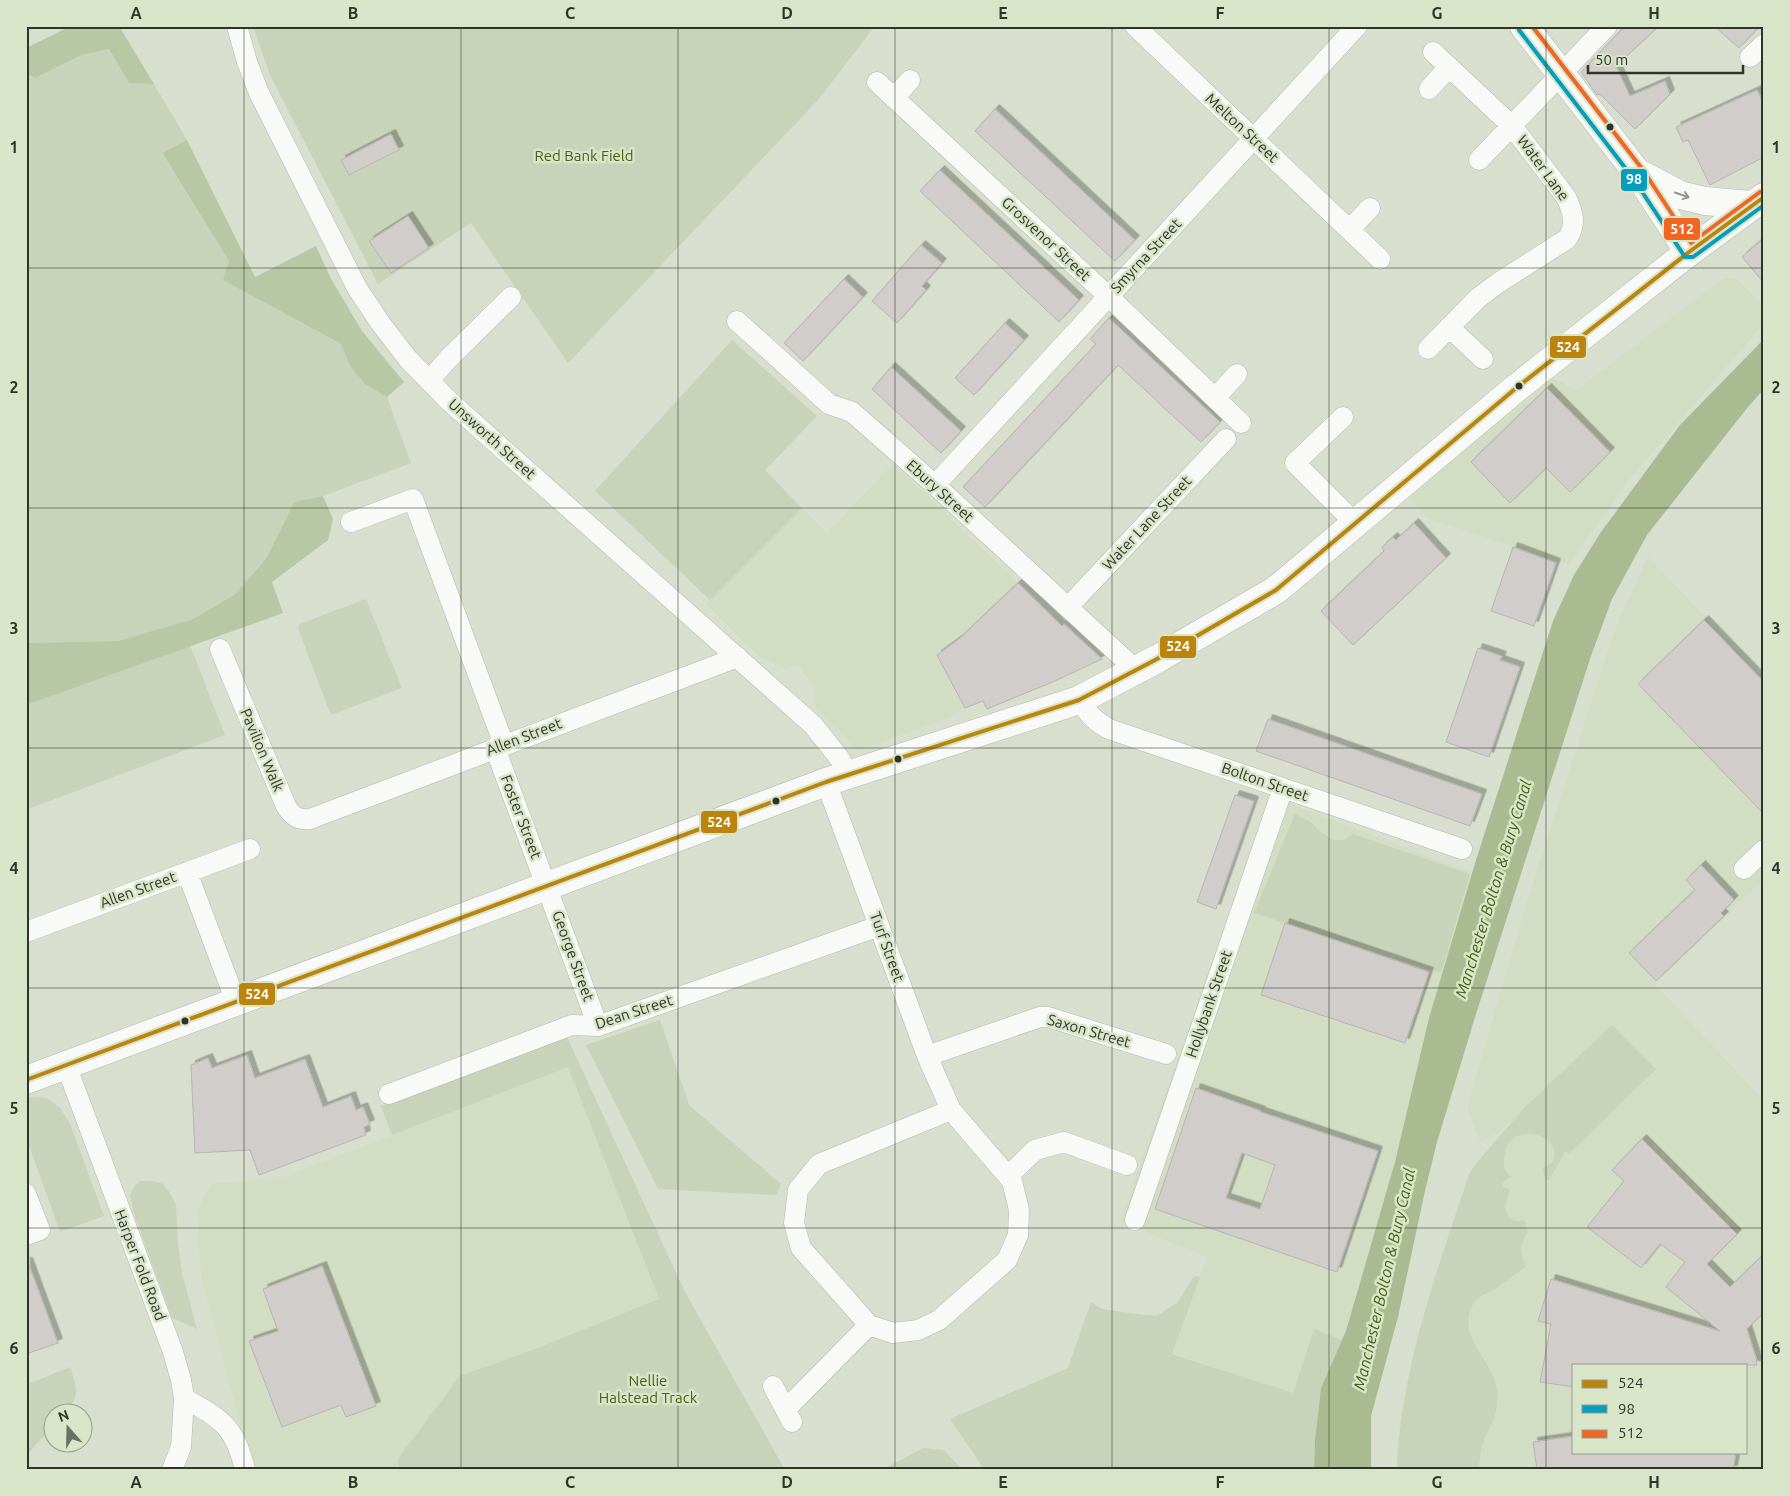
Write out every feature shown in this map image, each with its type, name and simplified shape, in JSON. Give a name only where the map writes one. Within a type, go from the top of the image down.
[{"type":"main road","points":[[1524,26],[1638,174],[1689,252]]},
{"type":"main road","points":[[1638,174],[1680,195],[1705,201],[1757,201]]},
{"type":"main road","points":[[26,1080],[837,778],[1079,700],[1136,670],[1276,590],[1515,389],[1757,201]]},
{"type":"street","name":"Unsworth Street","points":[[237,26],[247,62],[259,93],[357,288],[381,324],[408,359],[449,401],[813,725],[840,759],[837,778]]},
{"type":"street","name":"Melton Street","points":[[1135,26],[1380,259]]},
{"type":"street","name":"Smyrna Street","points":[[935,485],[1357,26]]},
{"type":"street","points":[[1479,160],[1607,26]]},
{"type":"street","name":"Water Lane","points":[[1428,349],[1488,289],[1567,239],[1572,232],[1572,211],[1566,197],[1512,126],[1433,52]]},
{"type":"street","points":[[1429,89],[1449,67]]},
{"type":"street","points":[[894,98],[910,80]]},
{"type":"street","name":"Grosvenor Street","points":[[877,82],[1241,422]]},
{"type":"street","points":[[1350,230],[1370,208]]},
{"type":"street","points":[[429,381],[448,359],[511,297]]},
{"type":"street","name":"Ebury Street","points":[[737,321],[829,404],[852,412],[935,485],[1136,670]]},
{"type":"street","points":[[1449,327],[1483,358]]},
{"type":"street","points":[[1215,398],[1237,374]]},
{"type":"street","points":[[1343,417],[1295,463],[1355,523]]},
{"type":"street","name":"Water Lane Street","points":[[1068,607],[1226,439]]},
{"type":"street","name":"Foster Street","points":[[352,522],[413,498],[547,886]]},
{"type":"street","name":"Allen Street","points":[[310,819],[738,657]]},
{"type":"street","name":"Pavilion Walk","points":[[220,662],[286,806],[292,815],[300,820],[310,819]]},
{"type":"street","name":"Bolton Street","points":[[1079,700],[1098,724],[1109,729],[1462,849]]},
{"type":"street","name":"Turf Street","points":[[837,778],[879,926],[927,1056],[951,1110],[1008,1176]]},
{"type":"street","name":"Hollybank Street","points":[[1135,1220],[1283,788]]},
{"type":"street","name":"Allen Street","points":[[26,932],[250,849]]},
{"type":"street","points":[[1744,869],[1764,850]]},
{"type":"street","points":[[187,872],[236,1002]]},
{"type":"street","name":"George Street","points":[[547,886],[598,1026]]},
{"type":"street","name":"Dean Street","points":[[389,1094],[572,1025],[598,1026],[879,926]]},
{"type":"street","name":"Saxon Street","points":[[927,1056],[1040,1017],[1048,1016],[1166,1054]]},
{"type":"street","name":"Harper Fold Road","points":[[66,1065],[182,1380],[184,1398],[181,1447],[172,1470]]},
{"type":"street","points":[[951,1110],[819,1164],[798,1190],[794,1223],[801,1248],[869,1325],[893,1333],[918,1330],[939,1320],[1007,1260],[1018,1234],[1019,1210],[1012,1181],[1008,1176],[1035,1150],[1064,1142],[1127,1165]]},
{"type":"street","points":[[26,1194],[33,1233]]},
{"type":"street","points":[[773,1386],[789,1416],[869,1325]]},
{"type":"street","points":[[184,1398],[220,1419],[234,1436],[245,1470]]},
{"type":"shaded area","points":[[71,26],[119,26],[154,84],[129,83],[109,49],[82,55],[35,78],[26,73],[26,48]]},
{"type":"shaded area","points":[[187,140],[255,277],[316,246],[331,279],[362,331],[404,382],[387,397],[366,385],[350,366],[341,344],[223,280],[229,261],[162,153]]},
{"type":"shaded area","points":[[1724,278],[1737,279],[1764,307],[1764,323],[1629,480],[1568,565],[1425,517],[1410,498],[1476,440],[1553,379],[1564,383],[1575,391]]},
{"type":"shaded area","points":[[893,464],[1018,583],[959,639],[937,655],[965,708],[948,719],[858,750],[816,708],[814,687],[798,665],[786,669],[760,657],[706,604],[802,508],[827,533]]},
{"type":"shaded area","points":[[323,496],[333,519],[328,540],[272,582],[283,613],[26,705],[26,643],[118,641],[193,619],[234,595],[266,559],[294,502]]},
{"type":"shaded area","points":[[1648,557],[1764,678],[1764,879],[1655,984],[1764,1101],[1764,1470],[1397,1470],[1398,1440],[1403,1402],[1420,1328],[1469,1175],[1474,1166],[1521,1112],[1497,1133],[1481,1143],[1467,1108],[1526,905],[1611,641],[1623,610]]},
{"type":"shaded area","points":[[1270,796],[1472,873],[1429,1018],[1395,1162],[1346,1331],[1342,1340],[1314,1330],[1293,1393],[1172,1353],[1207,1257],[1120,1222]]},
{"type":"shaded area","points":[[568,1067],[659,1300],[538,1348],[460,1376],[397,1460],[400,1470],[252,1470],[201,1275],[197,1210],[211,1184],[284,1177]]},
{"type":"green space","name":"Red Bank Field","points":[[253,26],[875,26],[818,100],[568,363],[471,223],[378,284],[270,75]]},
{"type":"green space","points":[[109,49],[129,83],[154,84],[187,140],[162,154],[229,261],[223,280],[341,344],[351,366],[366,385],[387,397],[411,463],[323,496],[294,502],[266,559],[234,595],[193,619],[118,641],[26,643],[26,73],[35,78],[82,55]]},
{"type":"green space","points":[[732,340],[817,416],[765,470],[802,508],[710,600],[595,491]]},
{"type":"green space","points":[[366,599],[402,688],[331,715],[298,629],[299,624]]},
{"type":"green space","points":[[190,645],[225,735],[26,810],[26,705]]},
{"type":"green space","points":[[1295,814],[1311,822],[1318,830],[1333,840],[1344,840],[1353,834],[1470,874],[1441,973],[1254,913]]},
{"type":"green space","points":[[660,1020],[689,1105],[781,1184],[776,1195],[658,1189],[586,1045]]},
{"type":"green space","points":[[1612,1025],[1656,1069],[1569,1154],[1566,1151],[1549,1180],[1545,1179],[1543,1170],[1544,1167],[1552,1163],[1554,1154],[1548,1140],[1541,1136],[1524,1134],[1509,1142],[1506,1149],[1504,1166],[1512,1177],[1503,1182],[1503,1187],[1509,1189],[1506,1210],[1509,1217],[1513,1220],[1524,1220],[1528,1232],[1523,1240],[1521,1249],[1526,1266],[1479,1298],[1470,1311],[1468,1323],[1470,1333],[1491,1371],[1497,1392],[1496,1413],[1482,1446],[1479,1470],[1397,1470],[1405,1394],[1422,1320],[1469,1175],[1474,1166],[1524,1108]]},
{"type":"green space","name":"Nellie Halstead Track","points":[[566,1035],[685,1292],[785,1470],[400,1470],[397,1460],[460,1376],[538,1348],[659,1299],[568,1067],[392,1135],[381,1106]]},
{"type":"green space","points":[[31,1097],[47,1098],[60,1108],[70,1124],[104,1216],[60,1232],[26,1137],[26,1099]]},
{"type":"green space","points":[[141,1181],[163,1184],[176,1205],[182,1274],[197,1329],[172,1318],[134,1214],[130,1195],[135,1185]]},
{"type":"green space","points":[[1194,1276],[1200,1277],[1172,1354],[1293,1393],[1314,1329],[1342,1340],[1321,1388],[1315,1440],[1314,1470],[983,1470],[950,1419],[1068,1368],[1091,1302],[1102,1309],[1158,1315],[1177,1303]]},
{"type":"green space","points":[[70,1367],[76,1392],[72,1404],[42,1404],[42,1438],[26,1456],[26,1385]]},
{"type":"green space","points":[[923,1448],[944,1450],[963,1470],[882,1470]]},
{"type":"water","name":"Manchester Bolton & Bury Canal","points":[[1764,339],[1764,389],[1647,535],[1612,599],[1591,656],[1437,1142],[1398,1317],[1371,1416],[1371,1470],[1314,1470],[1315,1440],[1321,1388],[1346,1331],[1395,1162],[1429,1018],[1476,860],[1553,621],[1574,575],[1601,532],[1680,425]]},
{"type":"building","points":[[1625,26],[1659,26],[1616,66],[1630,96],[1665,81],[1670,94],[1635,129],[1600,94],[1597,95],[1581,72]]},
{"type":"building","points":[[1714,26],[1760,26],[1739,48]]},
{"type":"building","points":[[1757,90],[1764,104],[1764,157],[1710,185],[1688,140],[1683,142],[1676,127]]},
{"type":"building","points":[[995,109],[1135,240],[1115,261],[975,131]]},
{"type":"building","points":[[391,134],[399,150],[349,175],[341,160]]},
{"type":"building","points":[[940,170],[1079,300],[1059,322],[920,191]]},
{"type":"building","points":[[408,216],[429,248],[391,273],[369,241]]},
{"type":"building","points":[[1764,238],[1764,283],[1742,257]]},
{"type":"building","points":[[921,245],[942,263],[922,286],[926,290],[897,323],[872,301]]},
{"type":"building","points":[[844,279],[863,297],[803,361],[784,343]]},
{"type":"building","points":[[1109,318],[1220,422],[1201,442],[1118,365],[985,507],[963,487],[1096,344],[1090,339]]},
{"type":"building","points":[[1005,323],[1024,340],[974,395],[955,378]]},
{"type":"building","points":[[891,367],[961,431],[941,453],[872,389]]},
{"type":"building","points":[[1547,388],[1610,452],[1570,492],[1546,468],[1510,503],[1471,462]]},
{"type":"building","points":[[1414,523],[1446,558],[1353,645],[1321,611],[1384,551],[1382,547],[1393,537],[1396,540]]},
{"type":"building","points":[[1513,547],[1556,563],[1534,626],[1491,611]]},
{"type":"building","points":[[1018,583],[1062,626],[1064,624],[1102,659],[987,709],[983,701],[965,708],[937,655],[959,639]]},
{"type":"building","points":[[1704,620],[1764,682],[1764,814],[1638,684]]},
{"type":"building","points":[[1478,648],[1502,656],[1500,660],[1520,667],[1489,757],[1446,742]]},
{"type":"building","points":[[1268,719],[1482,794],[1470,826],[1256,751]]},
{"type":"building","points":[[1235,795],[1254,801],[1216,909],[1197,902]]},
{"type":"building","points":[[1701,865],[1734,900],[1721,913],[1724,916],[1656,981],[1629,953],[1695,890],[1686,880]]},
{"type":"building","points":[[1285,923],[1429,972],[1405,1043],[1261,995]]},
{"type":"building","points":[[247,1055],[255,1078],[305,1059],[323,1107],[351,1096],[356,1110],[363,1107],[370,1124],[364,1127],[366,1135],[259,1175],[250,1150],[195,1153],[191,1065],[208,1058],[212,1068]]},
{"type":"building","points":[[1196,1088],[1378,1151],[1337,1272],[1155,1209]],"holes":[[[1242,1153],[1275,1165],[1260,1209],[1226,1198]]]},
{"type":"building","points":[[1642,1139],[1737,1234],[1707,1264],[1730,1287],[1764,1254],[1764,1312],[1747,1329],[1757,1365],[1572,1364],[1572,1387],[1540,1382],[1551,1324],[1538,1321],[1551,1279],[1720,1331],[1666,1287],[1685,1262],[1660,1244],[1641,1268],[1587,1227],[1624,1181],[1612,1170]]},
{"type":"building","points":[[26,1262],[28,1262],[58,1343],[26,1354]]},
{"type":"building","points":[[322,1266],[376,1406],[346,1417],[341,1405],[282,1427],[249,1341],[278,1331],[263,1289]]},
{"type":"building","points":[[1572,1436],[1572,1454],[1736,1454],[1733,1470],[1537,1470],[1533,1442]]},
{"type":"transit line","name":"512","points":[[1532,26],[1643,170],[1691,243],[1760,192]]},
{"type":"transit line","name":"98","points":[[1519,30],[1633,178],[1685,257],[1693,257],[1764,205]]},
{"type":"transit line","name":"524","points":[[26,1080],[826,782],[1079,700],[1157,659],[1276,590],[1515,389],[1689,252],[1764,197]]}]
